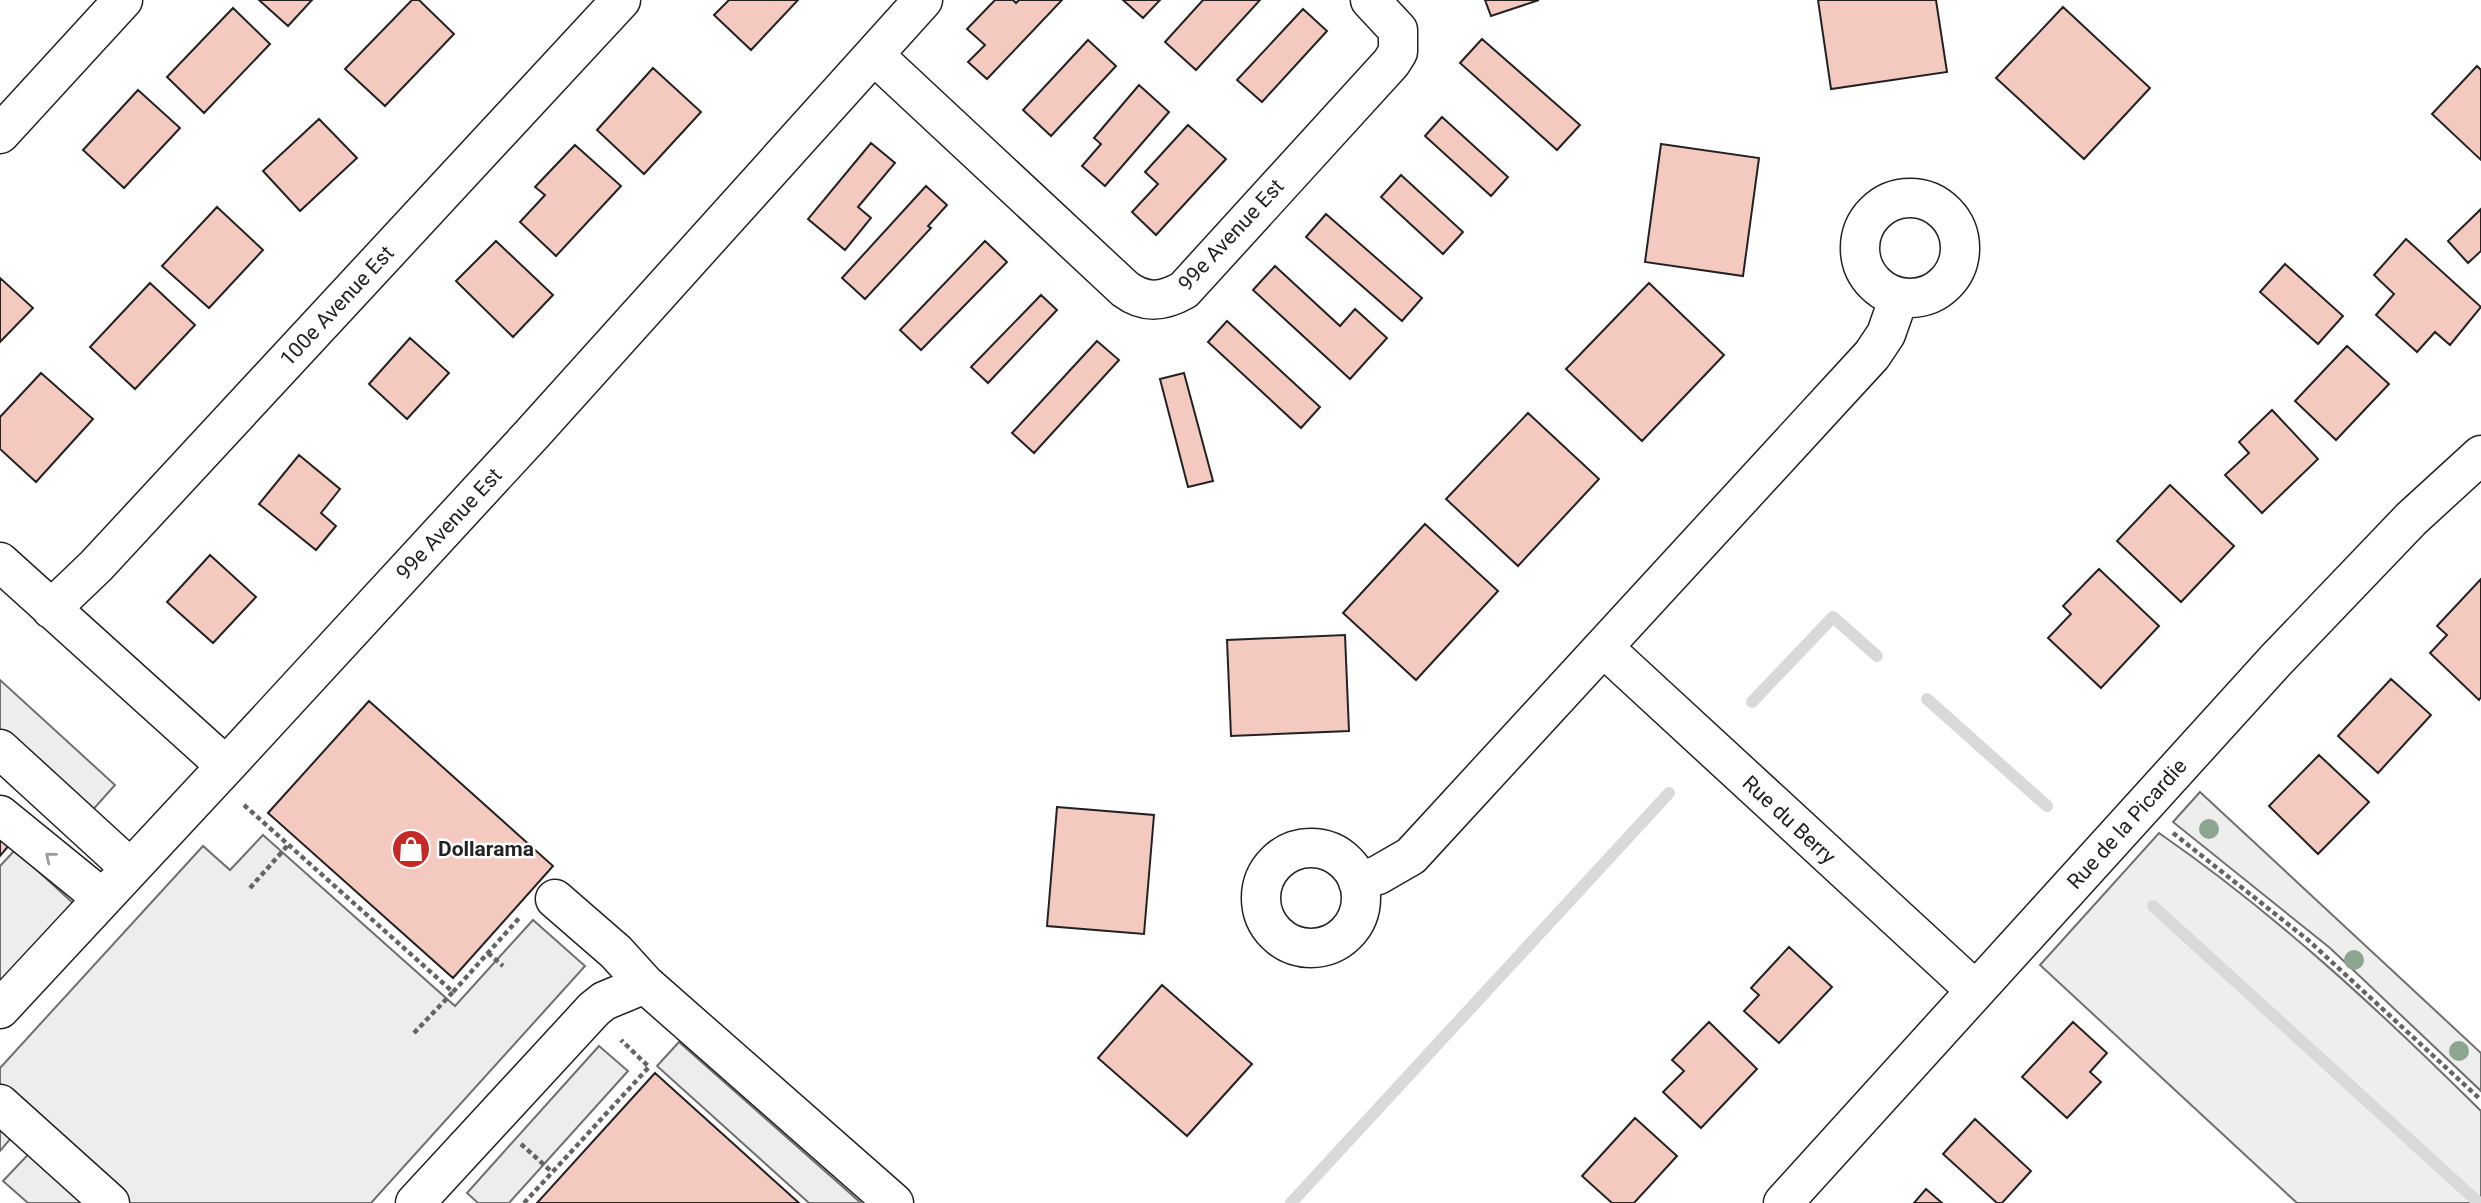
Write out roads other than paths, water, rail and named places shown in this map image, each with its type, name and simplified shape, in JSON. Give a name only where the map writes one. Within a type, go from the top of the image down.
[{"type":"street","points":[[0,134],[123,0]]},
{"type":"street","name":"100e Avenue Est","points":[[51,609],[96,566],[621,0]]},
{"type":"street","name":"99e Avenue Est","points":[[0,1009],[130,868],[231,781],[515,453],[923,0]]},
{"type":"street","name":"99e Avenue Est","points":[[873,55],[1125,289],[1135,297],[1154,301],[1184,290],[1391,63],[1398,52],[1398,30],[1370,0]]},
{"type":"street","points":[[1358,882],[1378,876],[1411,856],[1604,649],[1872,355],[1886,334],[1899,297]]},
{"type":"street","name":"Rue de la Picardie","points":[[1783,1203],[2372,558],[2481,454]]},
{"type":"street","points":[[0,562],[231,781]]},
{"type":"street","name":"Rue du Berry","points":[[1604,649],[1975,990]]},
{"type":"street","points":[[0,748],[130,868]]},
{"type":"street","points":[[0,815],[102,898]]},
{"type":"street","points":[[541,904],[616,952],[645,984],[894,1203]]},
{"type":"street","points":[[415,1203],[594,1009],[604,1001],[645,984]]},
{"type":"street","points":[[0,1104],[110,1203]]},
{"type":"waterway","points":[[1752,702],[1833,617],[1877,656]]},
{"type":"waterway","points":[[1927,699],[2047,806]]},
{"type":"waterway","points":[[1291,1203],[1669,793]]},
{"type":"waterway","points":[[2153,906],[2479,1203]]},
{"type":"place","name":"Dollarama","points":[[411,849]]}]
